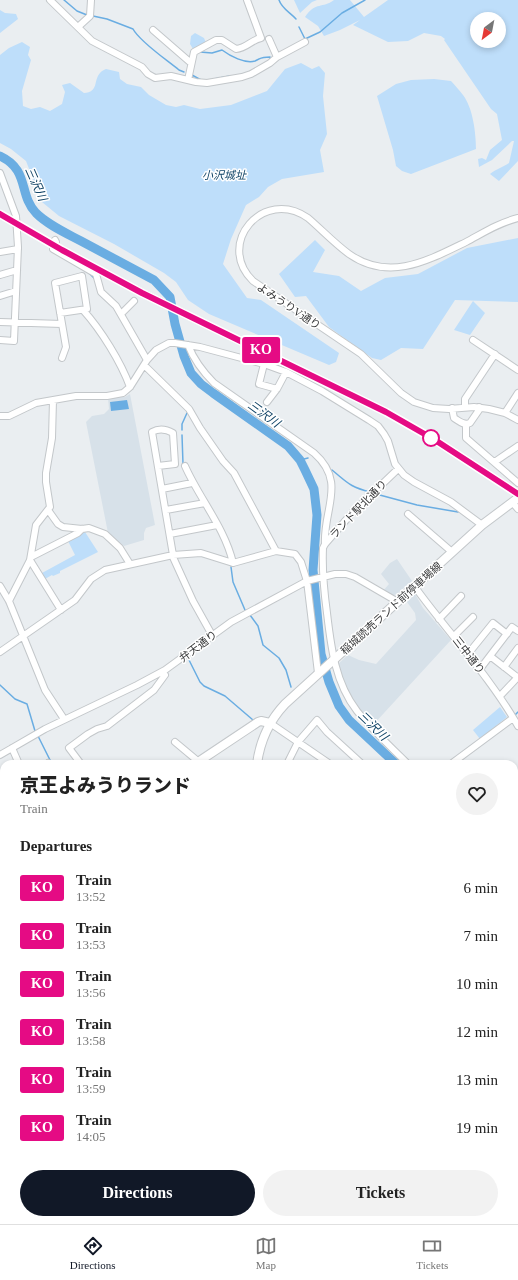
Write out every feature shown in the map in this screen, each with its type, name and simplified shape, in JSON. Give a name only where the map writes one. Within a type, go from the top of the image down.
[{"type":"main road","name":"稲城読売ランド前停車場線","points":[[258,760],[262,741],[270,723],[285,704],[482,525],[515,500]]},
{"type":"main road","points":[[201,760],[258,722],[270,723]]},
{"type":"street","points":[[50,0],[92,40],[142,67],[148,74],[155,78],[171,76],[207,83],[242,77],[251,74],[277,57],[306,42]]},
{"type":"street","points":[[78,27],[90,16],[91,0]]},
{"type":"street","points":[[188,80],[194,52],[216,40],[222,40],[236,49],[243,48],[260,38],[247,0]]},
{"type":"street","points":[[153,30],[191,63]]},
{"type":"street","points":[[269,39],[277,57]]},
{"type":"street","points":[[0,340],[14,340],[16,322],[18,249],[16,216],[1,172]]},
{"type":"street","name":"よみうりV通り","points":[[518,218],[498,224],[466,241],[406,267],[380,267],[358,260],[308,218],[292,210],[280,208],[263,213],[252,220],[242,236],[239,247],[241,261],[245,272],[253,281],[361,354],[401,393],[414,402],[433,408],[479,407],[505,413],[518,420]]},
{"type":"street","points":[[55,240],[56,242],[53,249],[96,274],[101,292],[116,306],[146,362],[189,410],[223,461],[234,473],[276,551]]},
{"type":"street","points":[[0,252],[18,249]]},
{"type":"street","points":[[0,275],[17,270]]},
{"type":"street","points":[[60,313],[88,309],[82,276],[55,283],[60,313],[66,347],[62,358]]},
{"type":"street","points":[[0,296],[16,291]]},
{"type":"street","points":[[121,314],[134,302]]},
{"type":"street","points":[[83,310],[94,322],[122,369],[130,387]]},
{"type":"street","points":[[0,322],[62,324]]},
{"type":"street","points":[[473,340],[518,370]]},
{"type":"street","points":[[0,416],[9,416],[31,405],[53,400],[76,396],[123,393],[130,387],[146,362],[156,350],[169,343],[175,342],[187,344],[264,364],[286,372],[322,391],[378,426],[388,441],[395,464],[398,469],[409,479],[451,502],[482,525]]},
{"type":"street","points":[[187,344],[196,362],[214,383],[323,460],[329,471],[333,489],[324,536],[325,544]]},
{"type":"street","points":[[464,407],[466,399],[495,354]]},
{"type":"street","points":[[264,364],[259,384],[277,389]]},
{"type":"street","points":[[266,402],[277,389],[286,372]]},
{"type":"street","points":[[505,413],[518,393]]},
{"type":"street","points":[[9,600],[31,559],[36,525],[50,507],[46,473],[52,438],[53,400]]},
{"type":"street","points":[[452,408],[454,418],[466,424],[470,424],[479,410],[479,407]]},
{"type":"street","points":[[466,424],[466,438],[518,483]]},
{"type":"street","points":[[158,466],[175,464],[173,433],[165,429],[152,432],[158,466],[166,510],[170,534],[172,555],[193,601],[212,635]]},
{"type":"street","points":[[492,461],[496,461],[518,446]]},
{"type":"street","points":[[185,466],[192,483],[205,503],[231,552],[233,563]]},
{"type":"street","name":"ランド駅北通り","points":[[398,469],[354,512],[325,544],[323,552],[323,576],[332,661],[340,681],[348,698],[357,711],[404,760]]},
{"type":"street","points":[[162,488],[192,483]]},
{"type":"street","points":[[515,500],[518,509]]},
{"type":"street","points":[[166,510],[205,503]]},
{"type":"street","points":[[48,510],[58,524],[63,527],[82,529],[89,528],[105,534],[120,548],[130,564]]},
{"type":"street","points":[[408,514],[452,552]]},
{"type":"street","points":[[170,534],[217,525]]},
{"type":"street","points":[[31,559],[82,529]]},
{"type":"street","points":[[0,652],[75,600],[91,579],[98,573],[105,570],[172,555],[201,553],[233,563],[276,551],[295,554],[299,558],[307,581],[319,672]]},
{"type":"street","points":[[31,559],[61,610]]},
{"type":"street","name":"弁天通り","points":[[0,755],[64,719],[138,685],[162,672],[212,635],[248,612],[307,581],[323,576],[340,573],[346,574],[355,577],[398,602]]},
{"type":"street","points":[[0,586],[9,600],[16,622],[24,636],[45,690],[64,719]]},
{"type":"street","name":"三中通り","points":[[415,587],[439,620],[454,636],[480,669],[515,719]]},
{"type":"street","points":[[439,620],[461,596]]},
{"type":"street","points":[[454,636],[472,616]]},
{"type":"street","points":[[468,654],[493,623],[507,634]]},
{"type":"street","points":[[480,669],[512,627],[518,631]]},
{"type":"street","points":[[504,667],[518,648]]},
{"type":"street","points":[[490,656],[518,677],[500,696]]},
{"type":"street","points":[[78,760],[69,748],[88,734],[107,726],[154,690],[164,675],[162,672]]},
{"type":"street","points":[[458,760],[468,750],[515,719]]},
{"type":"street","points":[[289,760],[298,742],[318,720],[327,732],[357,760]]},
{"type":"street","points":[[270,723],[298,742],[319,760]]},
{"type":"street","points":[[175,742],[194,760]]},
{"type":"street","points":[[12,748],[17,760]]},
{"type":"shaded area","points":[[130,394],[155,525],[146,528],[144,540],[124,546],[108,533],[86,422],[92,416],[104,414],[109,409],[108,398],[125,397]]},
{"type":"shaded area","points":[[397,559],[412,581],[393,596],[383,591],[389,584],[381,574],[390,563]]},
{"type":"shaded area","points":[[415,594],[423,608],[451,640],[373,725],[359,710],[346,686],[338,664],[348,655],[359,660],[376,664],[416,620],[415,613],[407,602]]},
{"type":"green space","points":[[294,0],[317,0],[312,2],[300,13]]},
{"type":"green space","points":[[334,0],[350,0],[364,17],[388,0],[518,0],[518,161],[499,181],[490,174],[509,163],[514,141],[512,141],[492,160],[479,167],[478,159],[482,158],[486,160],[490,150],[502,140],[497,114],[491,109],[444,40],[445,39],[441,36],[424,33],[408,41],[388,42],[353,25],[360,20],[324,36],[318,26],[305,17],[312,9]]},
{"type":"green space","points":[[0,10],[5,13],[16,14],[18,19],[0,33]]},
{"type":"green space","points":[[195,33],[204,38],[206,43],[193,49],[190,44],[191,36]]},
{"type":"green space","name":"小沢城址","points":[[22,42],[30,47],[28,55],[31,60],[22,91],[23,106],[31,109],[40,107],[50,111],[62,104],[65,92],[62,85],[70,83],[84,93],[92,91],[100,72],[106,69],[119,72],[120,79],[127,84],[141,87],[149,95],[166,105],[176,107],[184,105],[200,109],[231,105],[267,91],[285,69],[301,63],[312,69],[319,66],[325,73],[323,96],[327,134],[320,150],[324,172],[282,179],[268,187],[259,197],[246,205],[231,239],[223,264],[247,298],[261,300],[339,353],[336,362],[329,365],[209,314],[188,300],[176,282],[164,273],[114,244],[59,216],[42,202],[26,161],[11,149],[0,143],[0,55],[9,48]]},
{"type":"green space","points":[[434,79],[451,81],[466,100],[472,114],[476,149],[411,174],[402,171],[396,166],[393,150],[377,96],[396,84],[411,80]]},
{"type":"green space","points":[[518,238],[518,302],[455,300],[423,349],[401,348],[381,360],[372,358],[329,327],[306,296],[295,297],[279,274],[315,240],[325,250],[313,272],[339,276],[361,291],[385,278],[418,274],[467,248]]},
{"type":"green space","points":[[473,301],[485,313],[470,335],[454,330]]},
{"type":"green space","points":[[85,532],[98,552],[60,571],[60,573],[45,579],[42,573],[75,555],[68,541]]},
{"type":"green space","points":[[500,707],[507,717],[480,739],[473,730]]},
{"type":"water","points":[[127,400],[129,409],[111,411],[110,402]]},
{"type":"waterway","points":[[64,0],[77,11],[87,15]]},
{"type":"waterway","points":[[279,0],[284,8],[296,19]]},
{"type":"waterway","points":[[305,39],[320,32],[342,13],[365,0]]},
{"type":"waterway","points":[[93,16],[107,19],[133,29],[147,45],[179,70],[184,72]]},
{"type":"waterway","points":[[299,27],[305,39]]},
{"type":"waterway","points":[[200,52],[212,53],[222,50],[233,57],[251,62],[264,57],[270,57],[270,59]]},
{"type":"waterway","points":[[192,75],[201,80]]},
{"type":"waterway","points":[[214,79],[230,76]]},
{"type":"waterway","name":"三沢川","points":[[0,156],[16,168],[20,175],[27,198],[36,213],[57,228],[154,280],[170,297],[175,324],[184,356],[191,373],[201,384],[288,446],[300,460],[314,489],[317,515],[313,570],[321,654],[329,682],[339,706],[349,720],[392,760]]},
{"type":"waterway","points":[[88,272],[95,279]]},
{"type":"waterway","points":[[99,294],[107,301]]},
{"type":"waterway","points":[[182,430],[182,424],[187,413]]},
{"type":"waterway","points":[[182,435],[183,464]]},
{"type":"waterway","points":[[300,460],[308,458]]},
{"type":"waterway","points":[[332,470],[353,486],[370,492]]},
{"type":"waterway","points":[[376,494],[417,505],[458,512]]},
{"type":"waterway","points":[[231,567],[233,582],[245,610]]},
{"type":"waterway","points":[[250,615],[258,626],[263,645],[279,658],[286,670],[291,687]]},
{"type":"waterway","points":[[188,658],[200,682],[204,686],[225,696],[253,720]]},
{"type":"waterway","points":[[0,685],[15,699],[27,704],[35,731]]},
{"type":"waterway","points":[[514,716],[518,712]]},
{"type":"waterway","points":[[38,736],[50,760]]},
{"type":"railway","points":[[0,211],[71,253],[113,275],[387,410],[454,449],[518,491]]},
{"type":"train","name":"KO","points":[[0,214],[40,238],[142,293],[386,412],[435,440],[518,494]]}]
